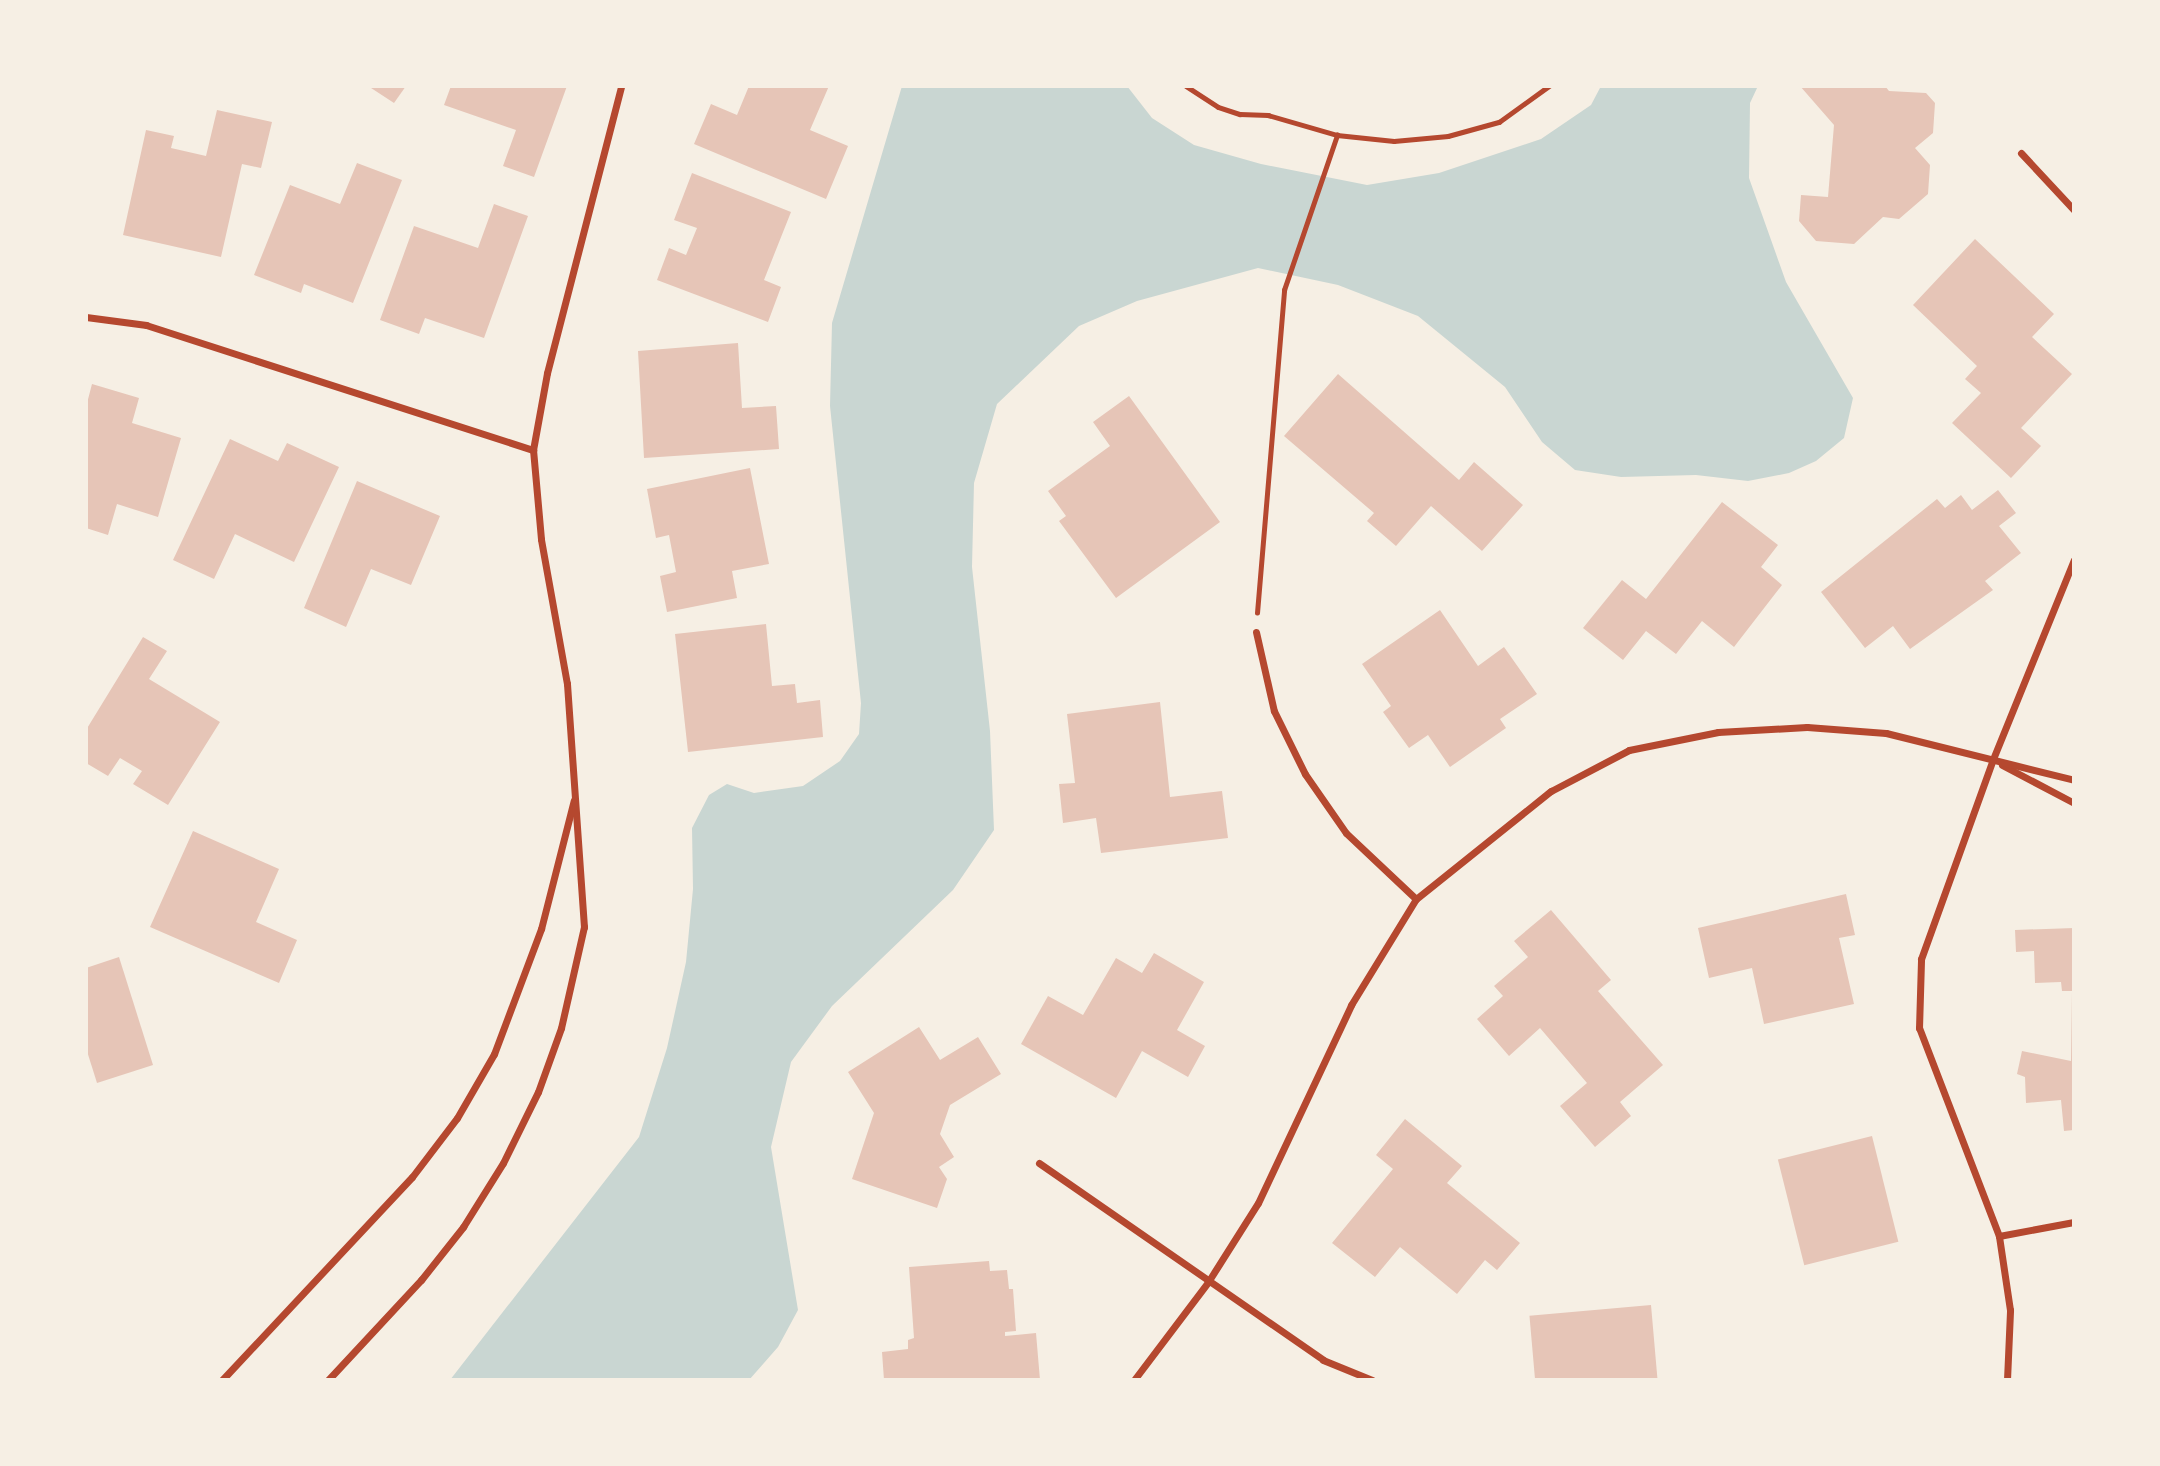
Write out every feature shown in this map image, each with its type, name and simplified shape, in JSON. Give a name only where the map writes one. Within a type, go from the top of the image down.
[{"type":"street","points":[[328,1380],[463,1227],[503,1163],[538,1092],[561,1028],[584,927],[567,684],[541,539],[533,450],[547,373],[621,86]]},
{"type":"street","points":[[2021,153],[2074,210]]},
{"type":"street","points":[[86,317],[146,325],[533,450]]},
{"type":"street","points":[[2007,1380],[2010,1310],[1999,1236],[1919,1028],[1921,959],[1993,759],[2074,560]]},
{"type":"street","points":[[1256,632],[1274,711],[1305,774],[1346,833],[1416,899]]},
{"type":"street","points":[[1134,1380],[1208,1282],[1258,1203],[1351,1005],[1416,899],[1551,791],[1629,750],[1718,732],[1807,727],[1886,733],[2074,780]]},
{"type":"street","points":[[1993,759],[2074,803]]},
{"type":"street","points":[[222,1380],[412,1177],[457,1118],[494,1054],[541,929],[576,793]]},
{"type":"street","points":[[1039,1163],[1323,1360],[1372,1380]]},
{"type":"street","points":[[1999,1236],[2074,1222]]},
{"type":"path","points":[[1186,86],[1218,107],[1268,115],[1337,135],[1394,141],[1448,136],[1499,122],[1549,86]]},
{"type":"path","points":[[1256,632],[1284,290],[1337,135]]},
{"type":"shaded area","points":[[902,86],[1127,86],[1152,118],[1194,145],[1261,164],[1367,185],[1439,173],[1541,139],[1591,105],[1601,86],[1758,86],[1750,103],[1749,178],[1786,282],[1853,398],[1844,438],[1816,461],[1789,473],[1748,481],[1696,475],[1621,477],[1575,470],[1542,442],[1505,387],[1418,316],[1338,285],[1258,268],[1137,301],[1079,326],[997,404],[974,483],[972,567],[990,731],[994,830],[953,890],[832,1006],[791,1062],[771,1147],[798,1310],[778,1347],[749,1380],[450,1380],[639,1137],[667,1048],[686,962],[693,889],[692,828],[709,795],[727,784],[754,793],[803,786],[840,761],[859,734],[861,703],[830,406],[832,323]]},
{"type":"building","points":[[368,86],[406,86],[394,103]]},
{"type":"building","points":[[451,86],[567,86],[534,177],[503,166],[516,130],[444,105]]},
{"type":"building","points":[[749,86],[829,86],[810,130],[848,146],[826,199],[694,144],[711,104],[737,115]]},
{"type":"building","points":[[1800,86],[1885,86],[1889,91],[1926,93],[1935,103],[1933,133],[1915,148],[1930,165],[1928,194],[1899,219],[1883,217],[1854,244],[1816,241],[1799,221],[1801,195],[1828,197],[1834,125]]},
{"type":"building","points":[[217,110],[272,122],[261,168],[242,164],[221,257],[123,235],[146,130],[174,136],[171,148],[206,156]]},
{"type":"building","points":[[357,163],[402,180],[353,303],[304,284],[301,293],[254,275],[290,185],[340,204]]},
{"type":"building","points":[[692,173],[791,212],[764,280],[781,287],[768,322],[657,280],[669,248],[686,255],[697,228],[674,220]]},
{"type":"building","points":[[494,204],[528,216],[484,338],[425,318],[419,334],[380,320],[414,226],[478,248]]},
{"type":"building","points":[[1975,239],[2054,314],[2032,337],[2072,374],[2021,428],[2041,446],[2011,478],[1952,423],[1981,393],[1965,379],[1977,366],[1913,305]]},
{"type":"building","points":[[738,343],[742,408],[776,406],[779,449],[644,458],[638,351]]},
{"type":"building","points":[[1338,374],[1459,480],[1474,462],[1523,505],[1482,551],[1431,506],[1396,546],[1367,521],[1374,513],[1284,436]]},
{"type":"building","points":[[92,384],[139,398],[132,423],[181,438],[158,517],[117,504],[108,535],[86,528],[86,407]]},
{"type":"building","points":[[1129,396],[1220,522],[1116,598],[1059,521],[1066,516],[1048,491],[1110,446],[1093,422]]},
{"type":"building","points":[[230,439],[278,461],[287,443],[339,467],[294,562],[235,534],[214,579],[173,560]]},
{"type":"building","points":[[750,468],[769,564],[732,571],[737,598],[667,612],[660,576],[676,572],[669,535],[656,538],[647,489]]},
{"type":"building","points":[[357,481],[440,516],[411,585],[371,569],[346,627],[304,608]]},
{"type":"building","points":[[1998,490],[2016,513],[1999,526],[2021,553],[1985,581],[1993,590],[1910,649],[1893,626],[1865,648],[1821,592],[1937,499],[1945,508],[1961,495],[1972,510]]},
{"type":"building","points":[[1722,502],[1778,545],[1761,567],[1782,585],[1734,647],[1702,621],[1676,654],[1646,631],[1623,660],[1583,628],[1622,580],[1646,599]]},
{"type":"building","points":[[1440,610],[1478,666],[1504,647],[1537,694],[1500,719],[1506,728],[1450,767],[1428,735],[1409,748],[1383,712],[1391,706],[1362,664]]},
{"type":"building","points":[[766,624],[772,686],[795,684],[797,703],[820,700],[823,737],[688,752],[675,634]]},
{"type":"building","points":[[143,637],[167,651],[149,679],[220,722],[168,805],[133,784],[142,771],[120,758],[108,776],[86,763],[86,730]]},
{"type":"building","points":[[1160,702],[1170,797],[1222,791],[1228,838],[1101,853],[1096,818],[1063,823],[1059,784],[1075,783],[1067,714]]},
{"type":"building","points":[[193,831],[279,869],[256,922],[297,940],[279,983],[150,927]]},
{"type":"building","points":[[1846,894],[1855,935],[1839,938],[1854,1004],[1764,1024],[1752,968],[1709,978],[1698,928]]},
{"type":"building","points":[[1551,910],[1611,980],[1598,991],[1663,1065],[1620,1102],[1631,1116],[1595,1147],[1560,1106],[1587,1083],[1540,1028],[1509,1056],[1477,1019],[1503,996],[1494,986],[1528,957],[1514,941]]},
{"type":"building","points":[[2074,928],[2074,1130],[2064,1131],[2061,1100],[2026,1103],[2025,1077],[2017,1074],[2022,1051],[2071,1061],[2072,991],[2062,991],[2061,982],[2035,983],[2034,951],[2016,952],[2015,930]]},
{"type":"building","points":[[1154,953],[1204,982],[1177,1030],[1205,1046],[1188,1077],[1142,1051],[1116,1098],[1021,1044],[1048,996],[1083,1015],[1116,958],[1142,973]]},
{"type":"building","points":[[119,957],[153,1065],[97,1083],[86,1048],[86,968]]},
{"type":"building","points":[[919,1027],[940,1060],[978,1037],[1001,1074],[950,1105],[940,1134],[954,1157],[939,1167],[947,1179],[937,1208],[852,1179],[874,1113],[848,1072]]},
{"type":"building","points":[[1405,1119],[1462,1166],[1447,1183],[1520,1243],[1497,1270],[1485,1260],[1457,1294],[1400,1247],[1375,1277],[1332,1243],[1393,1169],[1376,1155]]},
{"type":"building","points":[[1872,1136],[1898,1242],[1804,1265],[1778,1159]]},
{"type":"building","points":[[989,1261],[990,1271],[1007,1270],[1009,1289],[1013,1289],[1016,1331],[1005,1332],[1005,1336],[1036,1333],[1040,1380],[884,1380],[882,1352],[908,1349],[908,1340],[914,1338],[909,1267]]},
{"type":"building","points":[[1651,1305],[1658,1380],[1535,1380],[1529,1316]]}]
